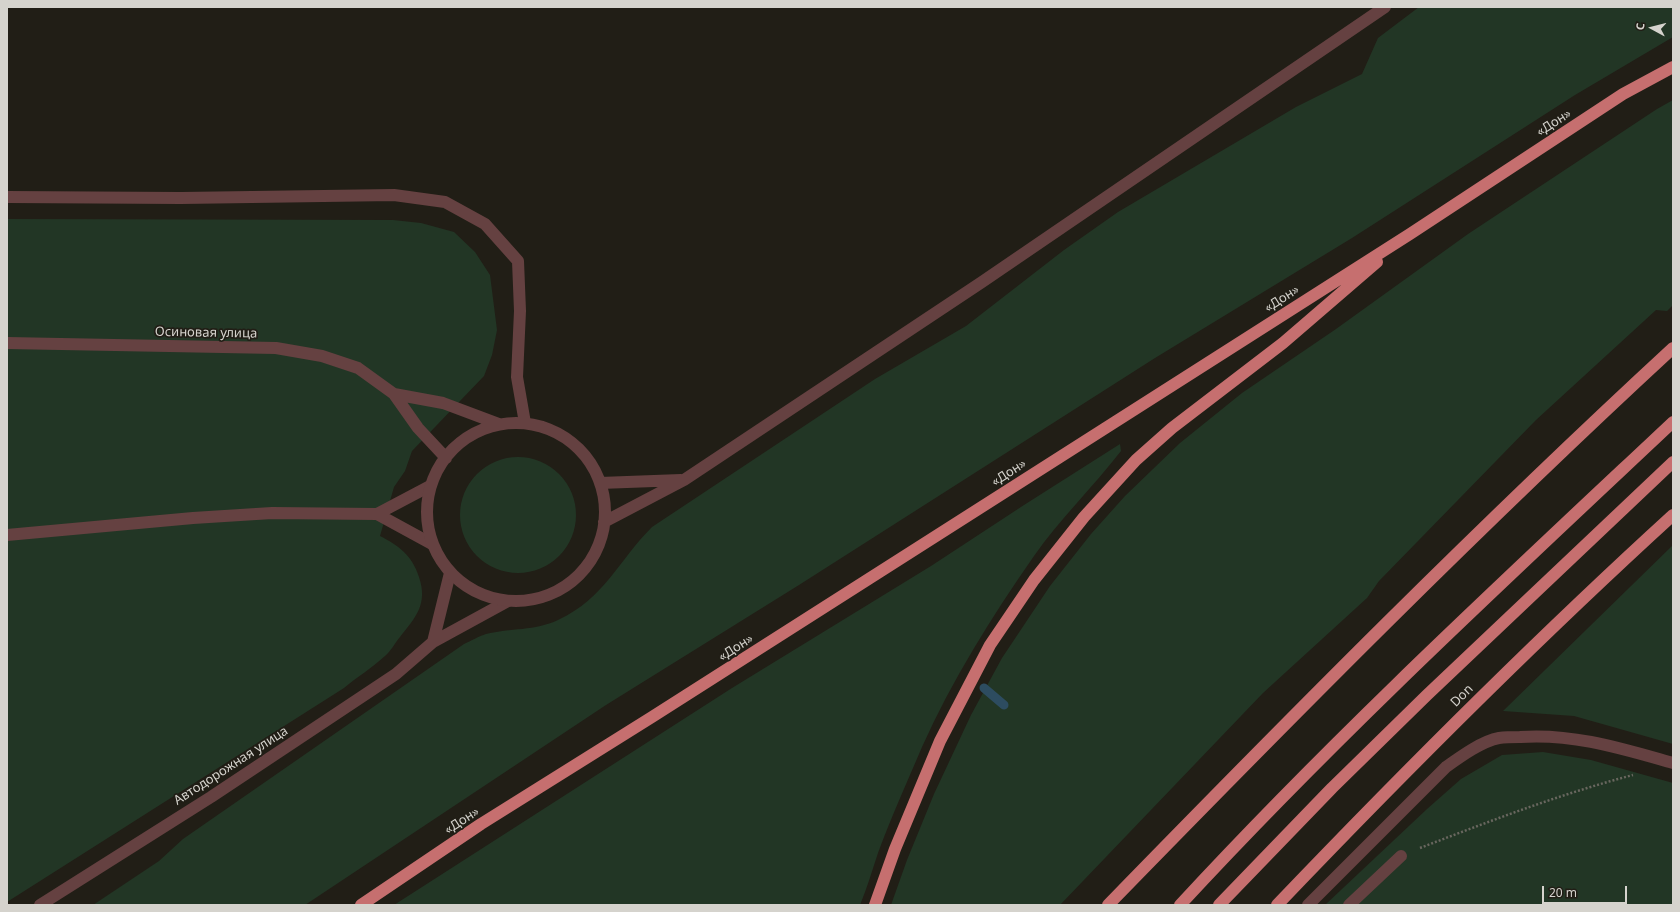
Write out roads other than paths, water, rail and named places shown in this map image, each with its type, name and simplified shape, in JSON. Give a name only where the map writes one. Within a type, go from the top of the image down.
[{"type":"highway","name":"«Дон»","points":[[360,905],[481,824],[652,717],[1410,234],[1623,94],[1673,67]]},
{"type":"highway","points":[[875,905],[895,849],[940,741],[990,645],[1043,568],[1136,460],[1172,428],[1219,390],[1283,343],[1410,234]]},
{"type":"highway","points":[[1108,905],[1293,715],[1542,471],[1673,348]]},
{"type":"highway","points":[[1180,905],[1345,735],[1526,560],[1673,422]]},
{"type":"highway","points":[[1219,905],[1332,788],[1427,695],[1673,462]]},
{"type":"highway","name":"Don","points":[[1277,905],[1374,803],[1490,688],[1673,515]]},
{"type":"street","points":[[604,522],[684,480],[982,282],[1385,7]]},
{"type":"street","points":[[7,197],[181,198],[394,195],[445,202],[486,224],[518,261],[520,311],[517,378],[525,423]]},
{"type":"street","name":"Осиновая улица","points":[[7,343],[276,348],[322,356],[358,368],[394,394]]},
{"type":"street","points":[[394,394],[443,403],[499,424]]},
{"type":"street","points":[[394,394],[418,428],[446,458]]},
{"type":"street","points":[[525,423],[553,431],[576,446],[587,458],[600,483],[604,522],[597,548],[579,575],[559,590],[527,601],[508,601],[475,592],[450,573],[432,544],[426,518],[430,486],[437,471],[455,446],[472,434],[499,424],[525,423]]},
{"type":"street","points":[[600,483],[684,480]]},
{"type":"street","points":[[377,514],[430,486]]},
{"type":"street","points":[[7,535],[193,518],[272,513],[377,514],[432,544]]},
{"type":"street","points":[[433,642],[450,573]]},
{"type":"street","name":"Автодорожная улица","points":[[40,905],[211,797],[396,674],[433,642],[508,601]]},
{"type":"street","points":[[1308,905],[1446,768],[1468,752],[1498,738],[1543,735],[1570,738],[1614,747],[1673,763]]},
{"type":"street","points":[[1349,905],[1401,856]]},
{"type":"waterway","points":[[984,688],[1004,705]]}]
